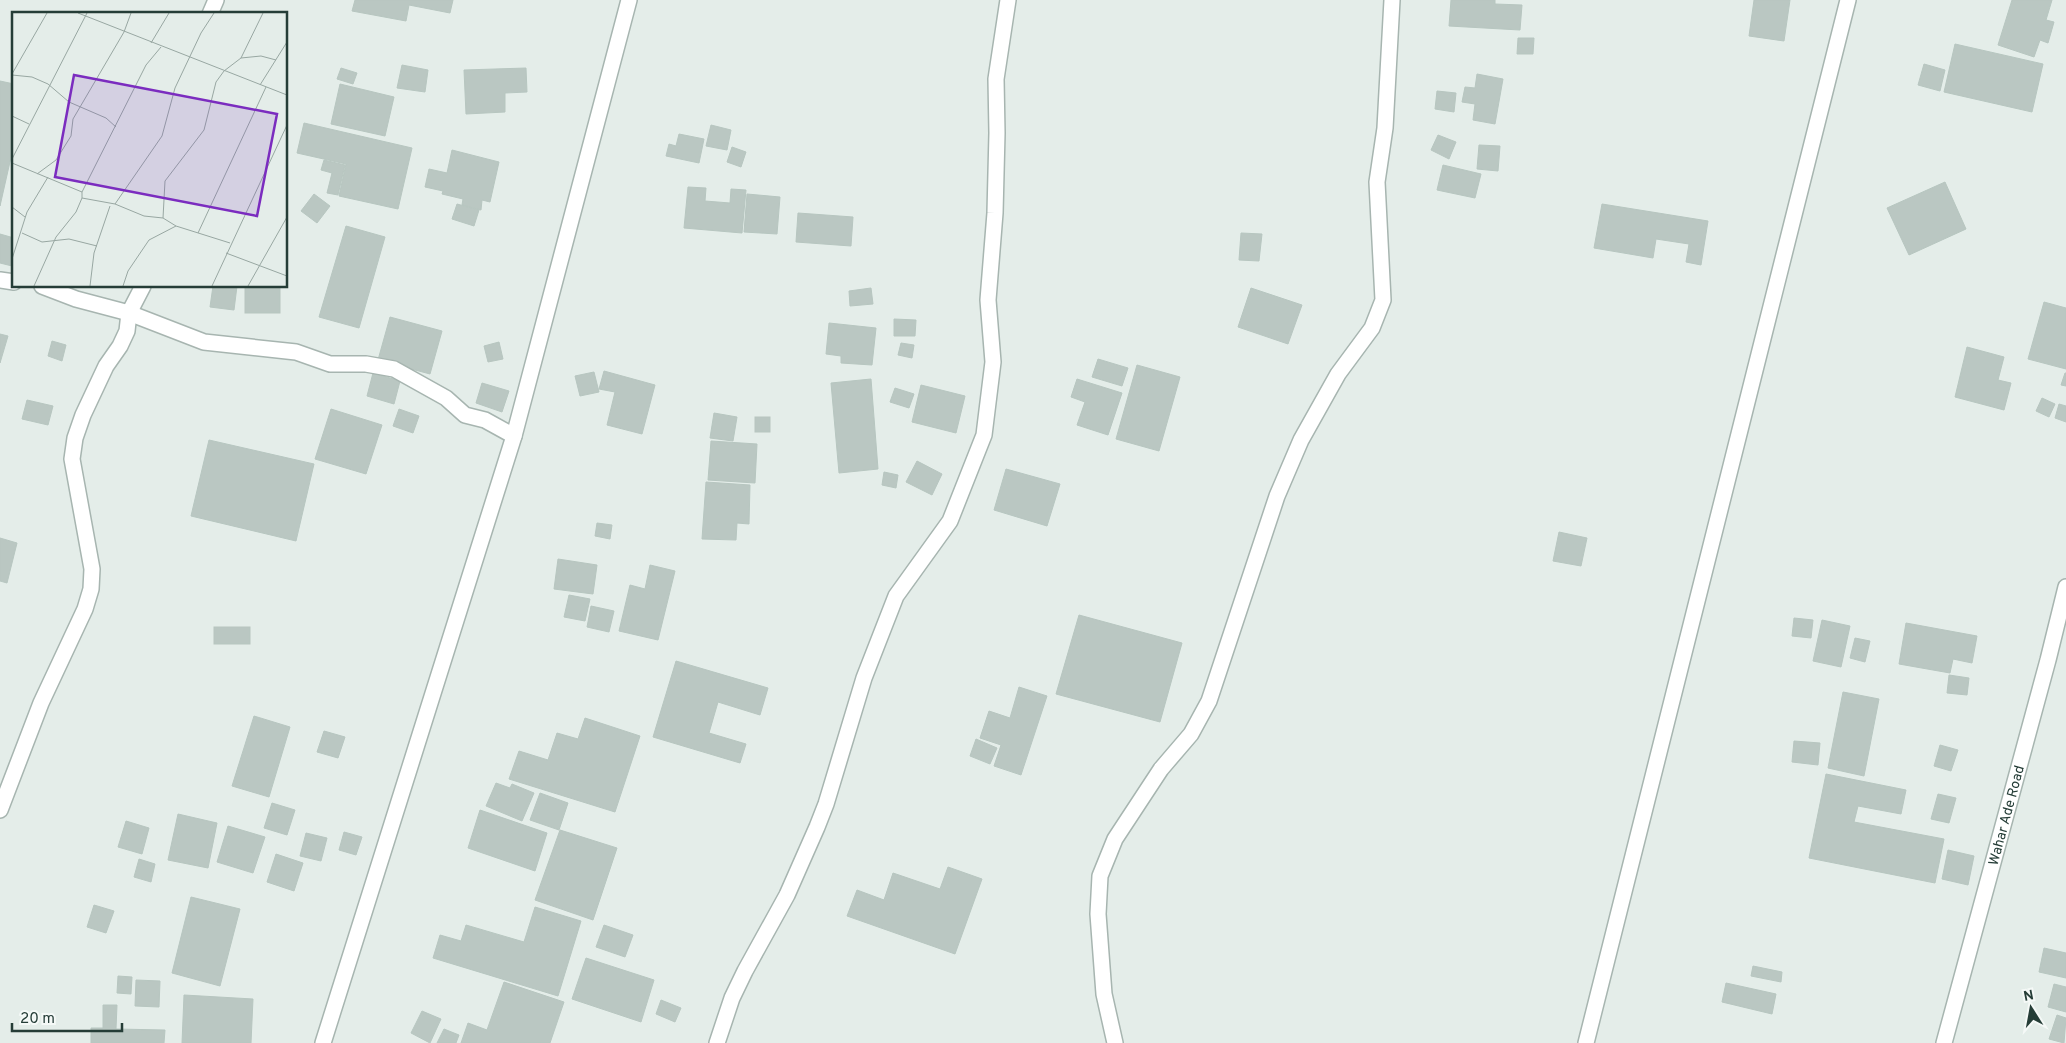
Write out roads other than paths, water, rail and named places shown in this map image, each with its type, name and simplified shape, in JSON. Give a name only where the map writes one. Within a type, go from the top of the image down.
[{"type":"street","points":[[211,12],[216,0]]},
{"type":"street","points":[[323,1043],[514,436],[629,0]]},
{"type":"street","points":[[717,1043],[732,998],[748,964],[791,887],[817,828],[864,678],[896,596],[950,521],[984,435],[993,362],[988,300],[996,213],[998,133],[996,79],[1008,0]]},
{"type":"street","points":[[1115,1043],[1104,994],[1098,914],[1100,876],[1114,839],[1160,769],[1191,734],[1208,701],[1277,496],[1301,440],[1338,374],[1372,328],[1383,300],[1377,182],[1385,128],[1392,0]]},
{"type":"street","points":[[1586,1043],[1848,0]]},
{"type":"street","points":[[47,288],[76,299],[129,313],[204,342],[296,352],[330,364],[366,364],[394,369],[446,398],[465,414],[485,420],[514,436]]},
{"type":"street","points":[[0,810],[41,704],[85,609],[91,589],[92,569],[72,459],[75,438],[83,415],[106,366],[128,331],[129,313],[142,288]]},
{"type":"street","name":"Wahar Ade Road","points":[[1944,1043],[2066,587]]}]
